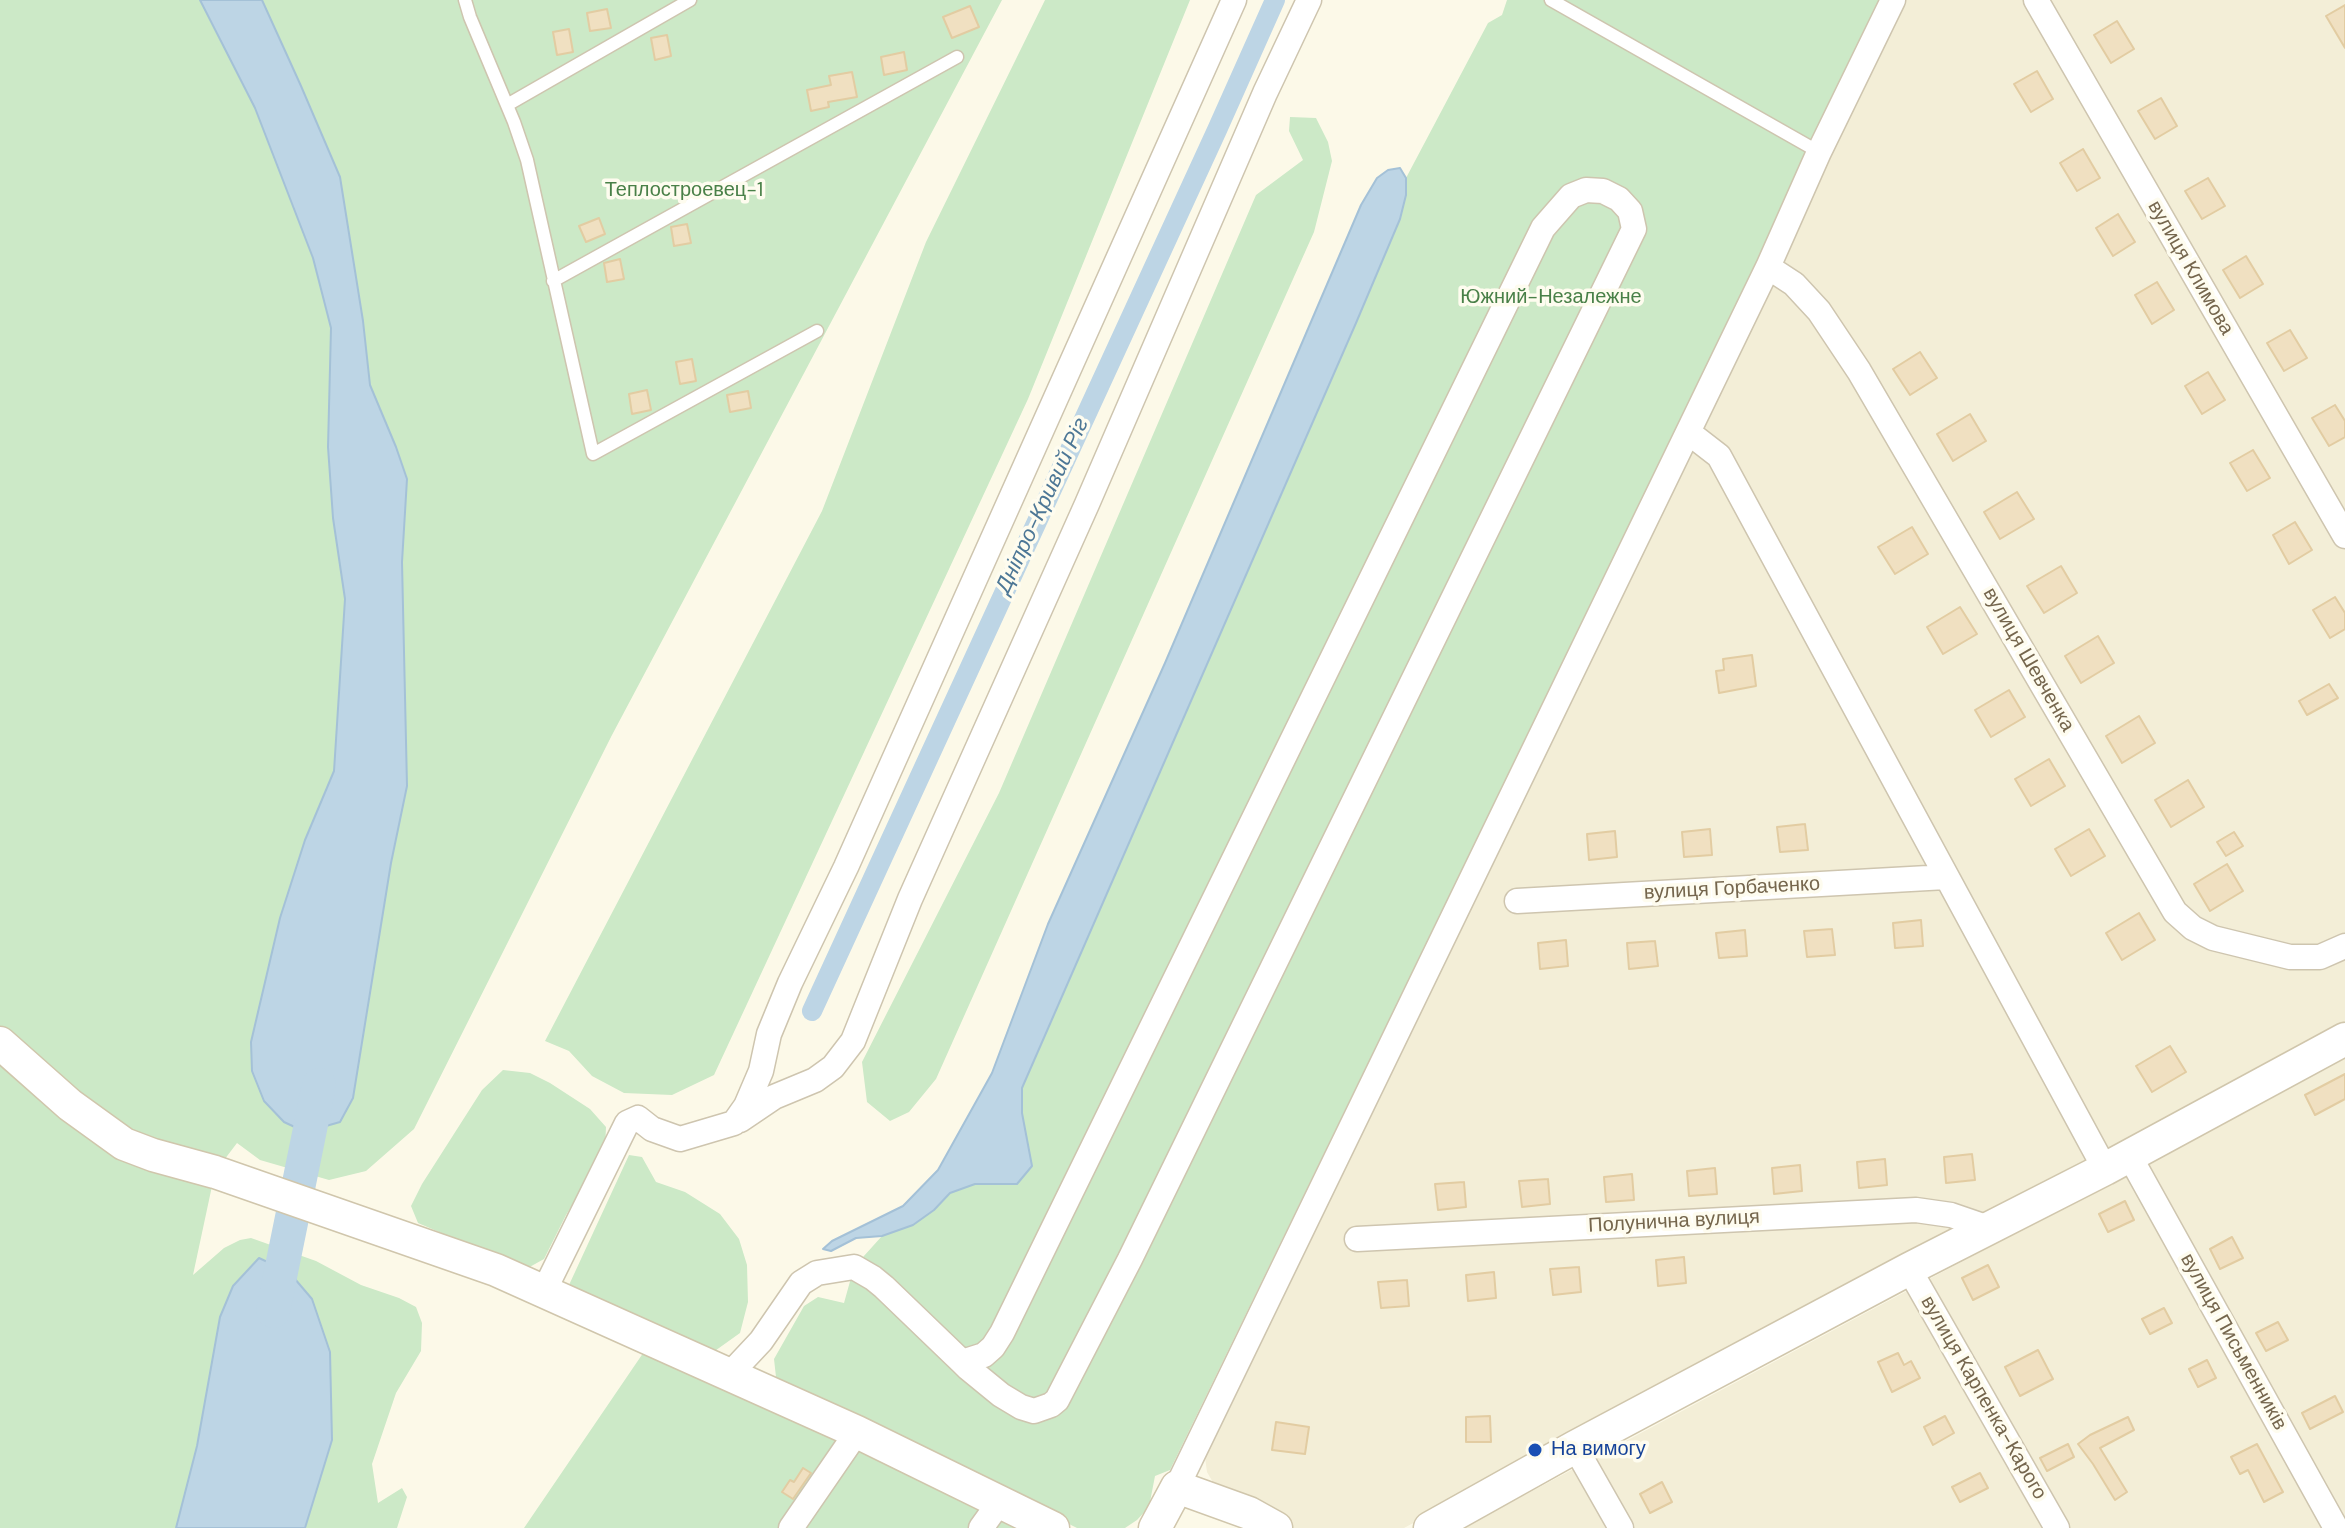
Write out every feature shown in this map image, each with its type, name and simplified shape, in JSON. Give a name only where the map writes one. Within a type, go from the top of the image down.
[{"type":"street","points":[[734,1123],[746,1106],[761,1071],[769,1034],[790,983],[846,867],[1234,0]]},
{"type":"street","points":[[544,1291],[627,1123],[638,1118],[652,1129],[680,1139],[734,1123],[774,1097],[815,1080],[833,1067],[853,1041],[910,899],[1093,490],[1265,93],[1309,0]]},
{"type":"street","points":[[1155,1528],[1768,267],[1819,152],[1893,0]]},
{"type":"street","name":"вулиця Климова","points":[[2036,0],[2345,536]]},
{"type":"street","points":[[730,1374],[761,1341],[801,1283],[817,1273],[854,1267],[873,1278],[962,1362],[1001,1395],[1034,1411],[1057,1400],[1130,1259],[1634,229],[1630,211],[1619,199],[1603,191],[1586,190],[1571,196],[1543,228],[1002,1333],[984,1355],[962,1362]]},
{"type":"street","name":"вулиця Шевченка","points":[[1768,267],[1794,284],[1819,311],[1859,371],[2175,912],[2193,928],[2213,938],[2290,957],[2320,957],[2345,946]]},
{"type":"street","name":"вулиця Письменників","points":[[1688,432],[1719,456],[1946,877],[2336,1528]]},
{"type":"street","name":"вулиця Горбаченко","points":[[1517,901],[1946,877]]},
{"type":"street","points":[[1430,1528],[1575,1447],[2345,1039]]},
{"type":"street","points":[[0,1043],[70,1105],[124,1144],[354,1219],[496,1270],[857,1432],[990,1515],[1053,1528]]},
{"type":"street","name":"Полунична вулиця","points":[[1357,1239],[1916,1210],[1951,1215],[1989,1228]]},
{"type":"street","name":"вулиця Карпенка-Карого","points":[[1909,1269],[2057,1528]]},
{"type":"street","points":[[791,1528],[857,1432]]},
{"type":"street","points":[[1575,1447],[1621,1528]]},
{"type":"street","points":[[1177,1487],[1249,1513],[1276,1528]]},
{"type":"lane","points":[[465,0],[527,160],[593,454],[817,331]]},
{"type":"lane","points":[[507,105],[690,0]]},
{"type":"lane","points":[[1551,0],[1819,152]]},
{"type":"lane","points":[[553,281],[957,57]]},
{"type":"shaded area","points":[[1905,0],[2345,0],[2345,1026],[1404,1528],[1292,1528],[1218,1491],[1207,1472],[1204,1450]]},
{"type":"shaded area","points":[[2345,1057],[2345,1528],[1463,1528]]},
{"type":"green space","name":"Теплостроевец-1","points":[[0,0],[200,0],[255,108],[313,258],[331,328],[328,447],[333,518],[345,599],[334,771],[305,840],[280,918],[252,1042],[391,863],[407,786],[402,562],[407,479],[370,385],[340,177],[262,0],[1002,0],[612,735],[414,1129],[366,1171],[329,1180],[260,1160],[237,1143],[215,1172],[193,1275],[224,1248],[251,1238],[316,1261],[361,1285],[416,1307],[422,1323],[421,1351],[396,1393],[372,1464],[378,1503],[402,1488],[407,1497],[397,1528],[305,1528],[332,1440],[220,1317],[197,1446],[176,1528],[0,1528]]},
{"type":"green space","points":[[1045,0],[1190,0],[1028,399],[714,1075],[672,1095],[624,1093],[592,1076],[569,1051],[545,1041],[822,511],[926,242]]},
{"type":"green space","name":"Южний-Незалежне","points":[[1507,0],[1893,0],[1782,212],[1170,1470],[1155,1476],[1149,1507],[1125,1528],[1077,1528],[776,1377],[774,1359],[804,1306],[818,1297],[844,1303],[854,1267],[882,1236],[913,1225],[950,1193],[975,1184],[998,1185],[1032,1166],[1022,1113],[1022,1088],[1400,219],[1406,195],[1406,178],[1488,23],[1502,15]]},
{"type":"green space","points":[[1290,117],[1316,118],[1328,142],[1332,161],[1314,232],[936,1079],[909,1112],[890,1121],[867,1102],[862,1062],[999,793],[1256,195],[1303,160],[1289,131]]},
{"type":"green space","points":[[503,1070],[530,1073],[550,1083],[590,1109],[606,1127],[605,1150],[544,1259],[526,1269],[418,1223],[411,1206],[482,1090]]},
{"type":"green space","points":[[629,1155],[642,1157],[656,1182],[685,1192],[720,1214],[739,1239],[747,1265],[748,1302],[740,1333],[712,1353],[569,1285]]},
{"type":"green space","points":[[652,1340],[1053,1528],[524,1528]]},
{"type":"water","points":[[200,0],[262,0],[301,86],[340,177],[370,385],[407,479],[402,562],[407,786],[391,863],[353,1098],[340,1122],[299,1129],[284,1122],[264,1101],[252,1071],[251,1042],[280,918],[305,840],[334,771],[345,599],[333,518],[328,447],[331,328],[313,258],[255,108]]},
{"type":"water","points":[[1400,168],[1406,178],[1406,195],[1400,219],[1022,1088],[1022,1113],[1032,1166],[1017,1184],[975,1184],[950,1193],[913,1225],[882,1236],[856,1238],[831,1251],[823,1249],[832,1241],[903,1206],[938,1170],[992,1073],[1048,924],[1165,663],[1361,205],[1377,178],[1388,170]]},
{"type":"water","points":[[259,1258],[289,1272],[312,1299],[330,1352],[332,1440],[305,1528],[176,1528],[197,1446],[220,1317],[233,1286]]},
{"type":"building","points":[[2345,5],[2345,48],[2326,16]]},
{"type":"building","points":[[970,6],[979,27],[952,38],[943,17]]},
{"type":"building","points":[[607,9],[611,28],[590,31],[587,13]]},
{"type":"building","points":[[2117,21],[2134,49],[2111,63],[2094,35]]},
{"type":"building","points":[[569,29],[573,52],[557,55],[553,32]]},
{"type":"building","points":[[667,35],[671,56],[655,60],[651,38]]},
{"type":"building","points":[[904,52],[907,70],[884,75],[881,57]]},
{"type":"building","points":[[2037,71],[2053,99],[2031,112],[2014,84]]},
{"type":"building","points":[[852,72],[857,97],[828,102],[829,107],[811,111],[807,90],[831,85],[829,76]]},
{"type":"building","points":[[2161,98],[2177,126],[2155,139],[2138,111]]},
{"type":"building","points":[[2083,149],[2100,178],[2077,191],[2060,163]]},
{"type":"building","points":[[2208,178],[2225,206],[2202,219],[2185,191]]},
{"type":"building","points":[[2118,214],[2135,242],[2113,256],[2096,228]]},
{"type":"building","points":[[599,218],[605,234],[586,242],[579,226]]},
{"type":"building","points":[[687,224],[691,243],[674,246],[671,227]]},
{"type":"building","points":[[2246,256],[2263,284],[2240,298],[2223,270]]},
{"type":"building","points":[[620,259],[624,279],[607,282],[604,263]]},
{"type":"building","points":[[2157,282],[2174,310],[2152,324],[2135,295]]},
{"type":"building","points":[[2290,330],[2307,358],[2284,371],[2267,343]]},
{"type":"building","points":[[1920,352],[1937,378],[1910,395],[1893,369]]},
{"type":"building","points":[[692,359],[696,381],[680,384],[676,362]]},
{"type":"building","points":[[2208,372],[2225,400],[2202,414],[2185,386]]},
{"type":"building","points":[[647,390],[651,410],[632,414],[629,394]]},
{"type":"building","points":[[748,391],[751,408],[730,412],[727,395]]},
{"type":"building","points":[[2335,405],[2345,421],[2345,437],[2329,446],[2312,418]]},
{"type":"building","points":[[1970,414],[1986,441],[1953,461],[1937,434]]},
{"type":"building","points":[[2253,450],[2270,478],[2247,491],[2230,463]]},
{"type":"building","points":[[2017,492],[2034,519],[2000,539],[1984,512]]},
{"type":"building","points":[[2295,522],[2312,550],[2289,564],[2273,535]]},
{"type":"building","points":[[1912,527],[1928,554],[1895,574],[1878,547]]},
{"type":"building","points":[[2061,566],[2077,593],[2044,613],[2027,586]]},
{"type":"building","points":[[2335,597],[2345,613],[2345,629],[2330,638],[2313,610]]},
{"type":"building","points":[[1960,607],[1977,634],[1943,654],[1927,627]]},
{"type":"building","points":[[2098,636],[2114,663],[2081,683],[2065,656]]},
{"type":"building","points":[[1752,655],[1756,686],[1719,693],[1716,671],[1724,670],[1723,659]]},
{"type":"building","points":[[2329,684],[2338,698],[2307,715],[2299,701]]},
{"type":"building","points":[[2009,690],[2025,717],[1991,737],[1975,710]]},
{"type":"building","points":[[2139,716],[2155,743],[2122,763],[2106,736]]},
{"type":"building","points":[[2049,759],[2065,786],[2031,806],[2015,779]]},
{"type":"building","points":[[2188,780],[2204,807],[2171,827],[2155,800]]},
{"type":"building","points":[[1805,824],[1808,850],[1780,852],[1777,827]]},
{"type":"building","points":[[1710,829],[1712,855],[1684,857],[1682,832]]},
{"type":"building","points":[[2089,829],[2105,856],[2071,876],[2055,849]]},
{"type":"building","points":[[1615,831],[1617,857],[1589,860],[1587,834]]},
{"type":"building","points":[[2234,832],[2243,846],[2226,856],[2217,842]]},
{"type":"building","points":[[2227,864],[2243,891],[2210,911],[2194,884]]},
{"type":"building","points":[[2139,913],[2155,940],[2122,960],[2106,933]]},
{"type":"building","points":[[1921,920],[1923,946],[1895,948],[1893,923]]},
{"type":"building","points":[[1832,929],[1835,955],[1807,957],[1804,931]]},
{"type":"building","points":[[1745,930],[1747,956],[1719,958],[1716,933]]},
{"type":"building","points":[[1566,940],[1568,966],[1540,969],[1538,943]]},
{"type":"building","points":[[1655,941],[1658,966],[1629,969],[1627,943]]},
{"type":"building","points":[[2170,1046],[2186,1072],[2152,1092],[2136,1066]]},
{"type":"building","points":[[2345,1074],[2345,1099],[2315,1115],[2305,1095]]},
{"type":"building","points":[[1972,1154],[1975,1180],[1946,1183],[1944,1157]]},
{"type":"building","points":[[1885,1159],[1887,1185],[1859,1188],[1857,1162]]},
{"type":"building","points":[[1800,1165],[1802,1191],[1774,1194],[1772,1168]]},
{"type":"building","points":[[1715,1168],[1717,1194],[1689,1196],[1687,1171]]},
{"type":"building","points":[[1632,1174],[1634,1200],[1606,1202],[1604,1177]]},
{"type":"building","points":[[1548,1179],[1550,1204],[1522,1207],[1519,1181]]},
{"type":"building","points":[[1464,1182],[1466,1207],[1438,1210],[1435,1184]]},
{"type":"building","points":[[2125,1201],[2134,1220],[2108,1232],[2099,1214]]},
{"type":"building","points":[[2232,1237],[2243,1258],[2220,1269],[2210,1249]]},
{"type":"building","points":[[1684,1257],[1686,1283],[1658,1286],[1656,1260]]},
{"type":"building","points":[[1988,1265],[1999,1287],[1973,1300],[1962,1278]]},
{"type":"building","points":[[1579,1267],[1581,1292],[1553,1295],[1550,1269]]},
{"type":"building","points":[[1494,1272],[1496,1298],[1468,1301],[1466,1275]]},
{"type":"building","points":[[1407,1280],[1409,1306],[1381,1308],[1378,1282]]},
{"type":"building","points":[[2164,1308],[2172,1323],[2150,1334],[2142,1319]]},
{"type":"building","points":[[2278,1322],[2288,1340],[2266,1351],[2256,1333]]},
{"type":"building","points":[[2038,1350],[2053,1379],[2020,1396],[2005,1367]]},
{"type":"building","points":[[1898,1353],[1904,1365],[1911,1361],[1920,1378],[1892,1392],[1878,1362]]},
{"type":"building","points":[[2207,1360],[2216,1378],[2198,1387],[2189,1369]]},
{"type":"building","points":[[2335,1396],[2343,1412],[2310,1429],[2302,1413]]},
{"type":"building","points":[[1490,1416],[1491,1442],[1466,1442],[1466,1417]]},
{"type":"building","points":[[1945,1416],[1954,1433],[1933,1445],[1924,1427]]},
{"type":"building","points":[[2128,1417],[2134,1430],[2100,1448],[2127,1492],[2115,1500],[2078,1444]]},
{"type":"building","points":[[1276,1422],[1309,1427],[1305,1454],[1272,1450]]},
{"type":"building","points":[[2068,1444],[2074,1457],[2047,1471],[2040,1458]]},
{"type":"building","points":[[2257,1444],[2283,1492],[2264,1502],[2248,1470],[2240,1474],[2231,1457]]},
{"type":"building","points":[[803,1468],[811,1473],[793,1499],[782,1492],[790,1480],[794,1482]]},
{"type":"building","points":[[1980,1473],[1988,1488],[1960,1502],[1952,1487]]},
{"type":"building","points":[[1662,1482],[1672,1502],[1650,1513],[1640,1494]]},
{"type":"waterway","name":"Дніпро-Кривий Ріг","points":[[812,1011],[1275,0]]},
{"type":"waterway","points":[[273,1311],[319,1085]]},
{"type":"place","name":"На вимогу","points":[[1535,1450]]}]
